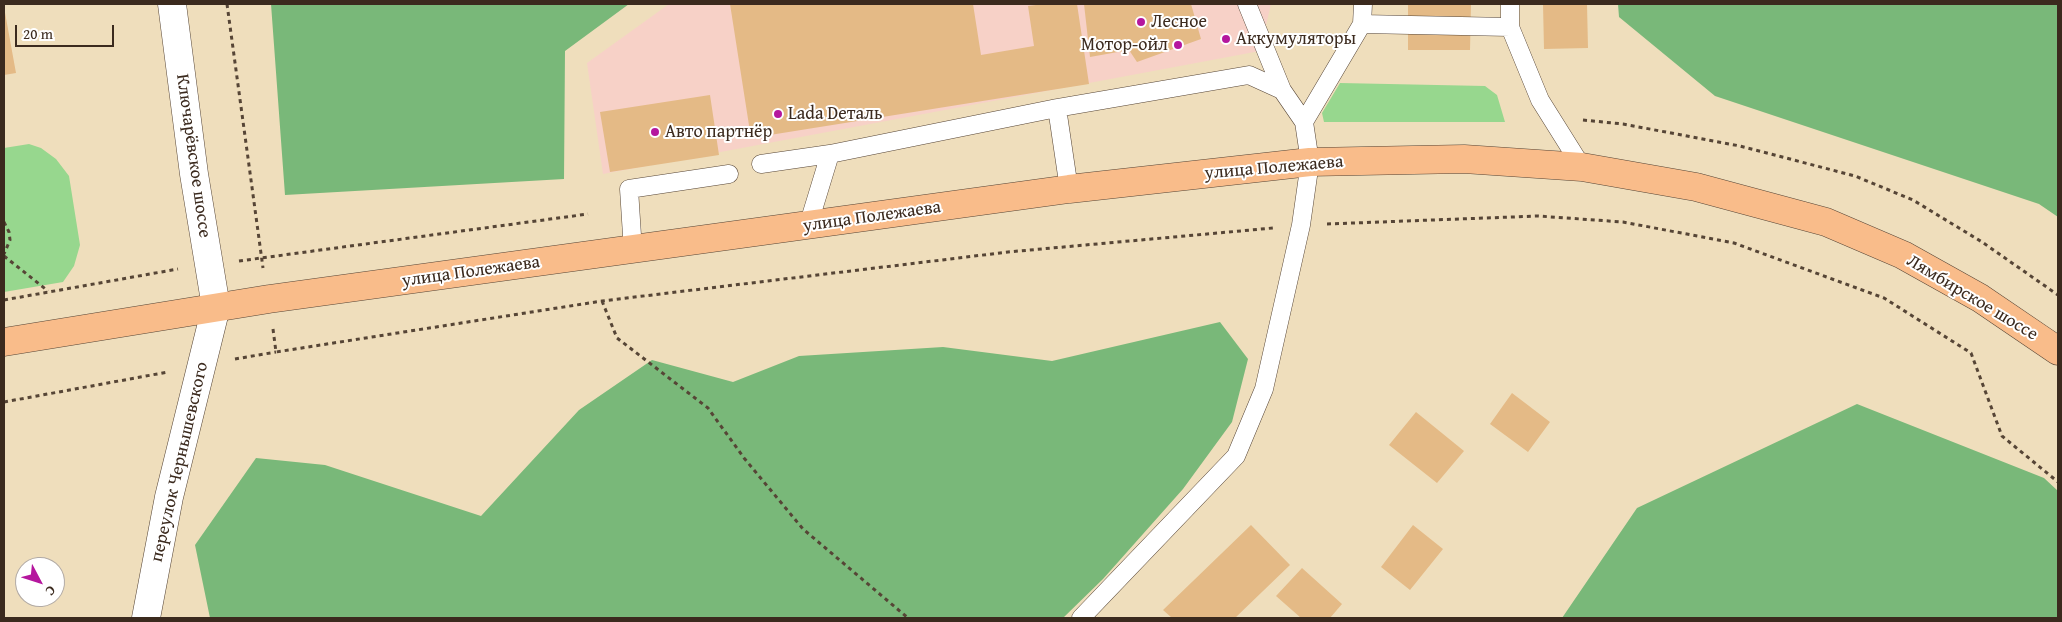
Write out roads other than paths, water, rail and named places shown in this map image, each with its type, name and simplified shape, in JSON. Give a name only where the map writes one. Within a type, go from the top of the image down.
[{"type":"main road","name":"улица Полежаева","points":[[4,342],[216,307],[633,251],[1069,189],[1310,162],[1464,160],[1582,166],[1742,199]]},
{"type":"main road","name":"Лямбирское шоссе","points":[[1742,199],[1826,222],[1903,255],[1980,298],[2058,351]]},
{"type":"street","name":"Ключарёвское шоссе","points":[[172,4],[194,174],[216,307]]},
{"type":"street","name":"переулок Чернышевского","points":[[146,618],[169,497],[216,307]]},
{"type":"lane","points":[[1090,615],[1236,456],[1264,389],[1301,226],[1310,162],[1304,122],[1282,90],[1247,4]]},
{"type":"lane","points":[[1304,122],[1362,24],[1363,4]]},
{"type":"lane","points":[[1510,4],[1510,26],[1540,100],[1582,166]]},
{"type":"lane","points":[[1362,24],[1510,26]]},
{"type":"lane","points":[[761,164],[830,154],[1057,108],[1249,75],[1282,90]]},
{"type":"lane","points":[[1057,108],[1069,189]]},
{"type":"lane","points":[[808,226],[830,154]]},
{"type":"lane","points":[[633,251],[629,189],[730,174]]},
{"type":"place","name":"Лесное","points":[[1141,22]]},
{"type":"place","name":"Аккумуляторы","points":[[1226,39]]},
{"type":"place","name":"Мотор-ойл","points":[[1178,45]]},
{"type":"place","name":"Lada Dеталь","points":[[778,114]]},
{"type":"place","name":"Авто партнёр","points":[[655,132]]}]
